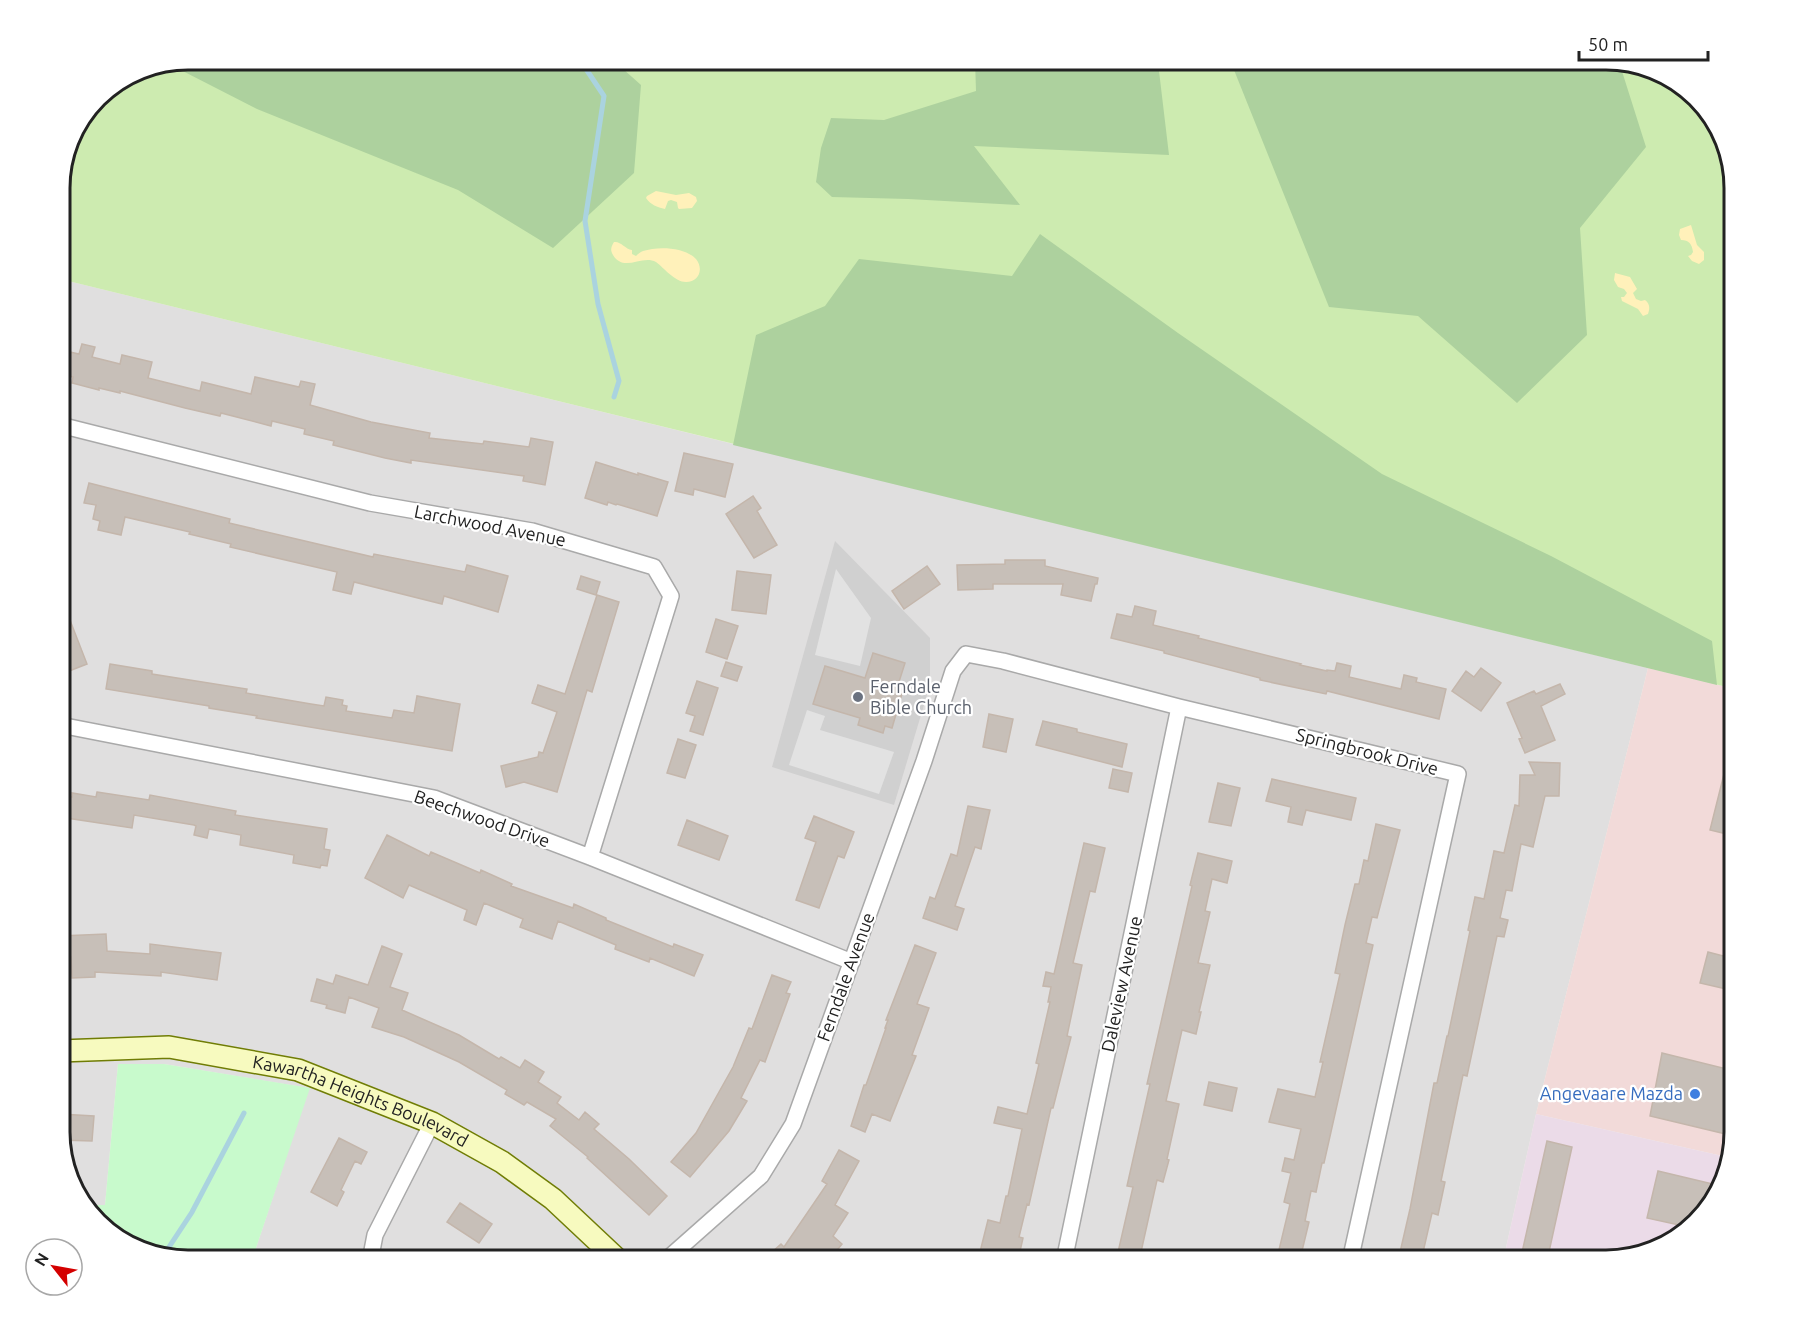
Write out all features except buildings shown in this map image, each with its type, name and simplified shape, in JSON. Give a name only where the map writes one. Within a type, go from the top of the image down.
[{"type":"street","name":"Larchwood Avenue","points":[[71,428],[370,503],[532,531],[654,567],[671,596],[590,857]]},
{"type":"street","name":"Springbrook Drive","points":[[966,654],[1003,661],[1179,707],[1458,774],[1352,1250]]},
{"type":"street","name":"Ferndale Avenue","points":[[677,1250],[760,1176],[793,1124],[924,761],[953,671],[966,654]]},
{"type":"street","name":"Daleview Avenue","points":[[1066,1250],[1179,707]]},
{"type":"street","name":"Beechwood Drive","points":[[71,727],[434,798],[590,857],[852,962]]},
{"type":"street","name":"Kawartha Heights Boulevard","points":[[71,1051],[169,1047],[298,1070],[432,1123],[502,1162],[553,1199],[607,1250]]},
{"type":"street","points":[[372,1250],[375,1235],[432,1123]]},
{"type":"shaded area","points":[[71,282],[1648,668],[1536,1114],[1505,1250],[255,1250],[309,1088],[164,1064],[118,1064],[105,1205],[96,1205],[86,1192],[79,1178],[71,1140]]},
{"type":"shaded area","points":[[835,541],[930,638],[930,685],[894,805],[772,767]]},
{"type":"shaded area","points":[[836,569],[871,618],[860,666],[815,655]]},
{"type":"shaded area","points":[[1648,668],[1724,686],[1724,1132],[1721,1156],[1536,1114]]},
{"type":"shaded area","points":[[807,710],[825,716],[820,730],[894,752],[879,794],[789,765]]},
{"type":"shaded area","points":[[1536,1114],[1721,1156],[1716,1178],[1700,1204],[1672,1231],[1659,1238],[1622,1249],[1505,1250]]},
{"type":"green space","points":[[188,70],[1606,70],[1644,77],[1672,90],[1690,105],[1705,123],[1718,151],[1723,173],[1724,686],[71,282],[71,181],[79,143],[90,123],[105,105],[123,90],[143,79]]},
{"type":"green space","points":[[624,70],[641,85],[634,173],[553,248],[458,190],[257,109],[182,71]]},
{"type":"green space","points":[[975,70],[1158,70],[1169,155],[974,146],[1020,205],[832,197],[816,182],[821,148],[831,118],[884,120],[976,91]]},
{"type":"green space","points":[[1234,70],[1606,70],[1622,72],[1646,147],[1580,228],[1587,335],[1517,403],[1418,316],[1329,307]]},
{"type":"green space","points":[[1040,234],[1382,474],[1551,556],[1712,641],[1717,685],[733,445],[756,335],[825,306],[859,259],[1012,276]]},
{"type":"green space","points":[[118,1064],[164,1064],[310,1088],[255,1250],[188,1250],[151,1244],[129,1235],[96,1205],[105,1205]]},
{"type":"sand","points":[[656,191],[676,195],[689,193],[696,197],[697,201],[692,208],[679,209],[677,202],[671,200],[668,201],[665,209],[654,205],[646,198]]},
{"type":"sand","points":[[1691,225],[1697,245],[1704,252],[1704,260],[1699,264],[1688,256],[1693,252],[1690,243],[1681,240],[1679,235],[1680,229]]},
{"type":"sand","points":[[614,242],[632,250],[632,254],[636,256],[640,252],[656,248],[685,252],[696,259],[700,267],[699,274],[694,280],[686,282],[674,277],[651,260],[622,263],[612,253],[611,248]]},
{"type":"sand","points":[[1615,273],[1630,277],[1637,289],[1633,293],[1636,299],[1645,300],[1649,305],[1648,314],[1643,316],[1638,309],[1622,301],[1621,297],[1627,293],[1618,287],[1614,280]]},
{"type":"waterway","points":[[587,70],[604,96],[585,221],[598,304],[619,381],[614,397]]},
{"type":"waterway","points":[[168,1248],[192,1212],[244,1113]]},
{"type":"place","name":"Ferndale Bible Church","points":[[858,697]]},
{"type":"place","name":"Angevaare Mazda","points":[[1695,1094]]}]
